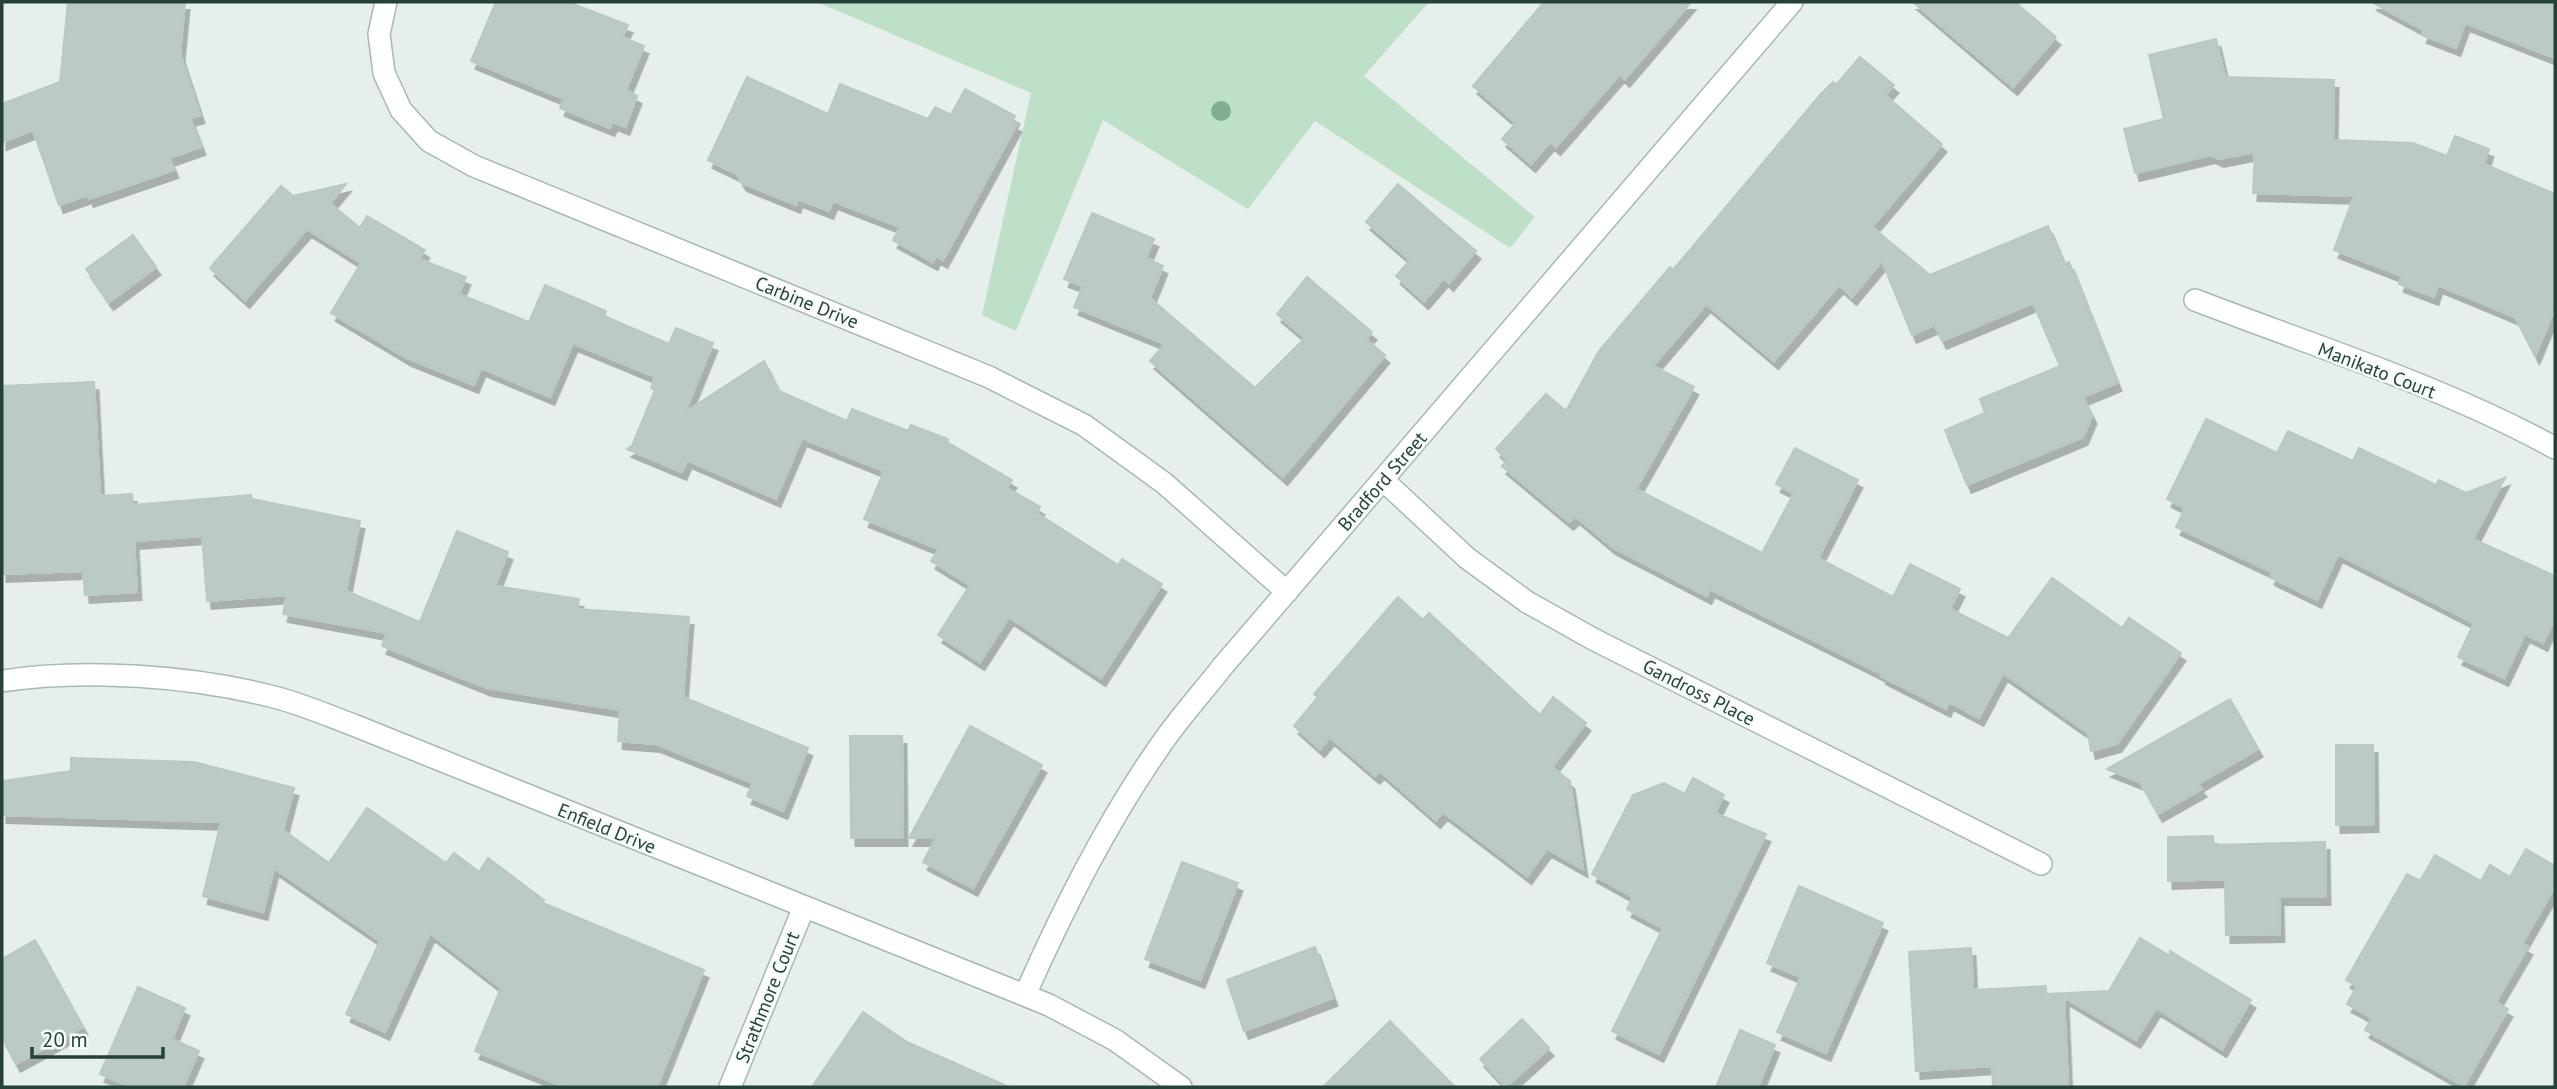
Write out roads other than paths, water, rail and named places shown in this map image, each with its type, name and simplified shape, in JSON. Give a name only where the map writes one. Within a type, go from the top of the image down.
[{"type":"street","name":"Carbine Drive","points":[[386,2],[379,34],[384,73],[401,110],[429,141],[474,166],[989,376],[1084,425],[1164,483],[1287,592]]},
{"type":"street","name":"Bradford Street","points":[[1025,995],[1059,919],[1110,826],[1160,745],[1287,592],[1792,2]]},
{"type":"street","name":"Manikato Court","points":[[2196,300],[2456,401],[2516,426],[2555,448]]},
{"type":"street","name":"Gandross Place","points":[[1383,480],[1467,558],[1527,601],[1593,639],[2041,864]]},
{"type":"street","name":"Enfield Drive","points":[[2,681],[30,677],[125,677],[200,684],[274,697],[356,726],[1025,995],[1115,1040],[1181,1087]]},
{"type":"street","name":"Strathmore Court","points":[[730,1087],[804,908]]}]
